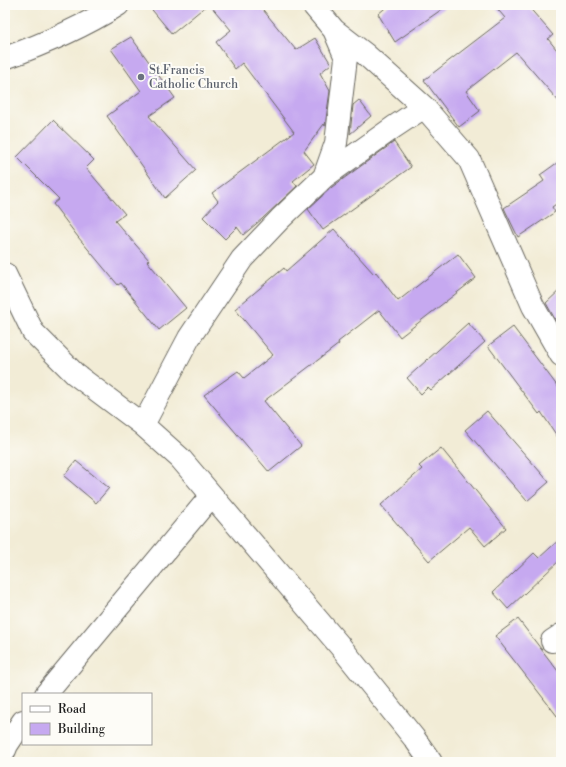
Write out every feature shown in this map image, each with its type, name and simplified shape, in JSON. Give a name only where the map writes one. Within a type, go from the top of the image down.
[{"type":"street","points":[[5,58],[39,46],[118,5]]},
{"type":"street","points":[[313,5],[334,30],[365,54],[424,107],[468,159],[533,306],[561,355]]},
{"type":"street","points":[[324,177],[336,143],[346,58],[334,30]]},
{"type":"street","points":[[143,425],[189,338],[242,259],[324,177],[424,107]]},
{"type":"street","points":[[5,274],[32,332],[75,374],[143,425],[180,458],[340,646],[414,738],[431,762]]},
{"type":"street","points":[[47,693],[211,496]]},
{"type":"street","points":[[5,750],[16,724]]},
{"type":"building","points":[[148,5],[207,5],[172,34]]},
{"type":"building","points":[[210,5],[259,5],[296,50],[315,38],[331,64],[320,73],[330,91],[325,126],[324,124],[304,151],[314,164],[293,181],[297,186],[262,219],[243,235],[237,227],[225,239],[203,217],[218,201],[212,193],[294,132],[242,63],[235,69],[216,42],[231,30]]},
{"type":"building","points":[[389,5],[448,5],[395,42],[378,14]]},
{"type":"building","points":[[494,5],[527,5],[553,35],[548,39],[561,55],[561,104],[516,52],[466,91],[480,111],[459,127],[424,80],[505,18]]},
{"type":"building","points":[[131,37],[175,98],[149,116],[196,170],[165,198],[107,116],[141,91],[111,49]]},
{"type":"building","points":[[359,100],[371,116],[350,134],[353,105]]},
{"type":"building","points":[[53,120],[94,160],[86,168],[125,214],[115,221],[149,260],[147,261],[186,308],[159,330],[121,283],[118,285],[78,237],[53,204],[59,199],[17,157]]},
{"type":"building","points":[[394,142],[411,167],[323,230],[308,209],[332,187]]},
{"type":"building","points":[[561,160],[561,205],[559,202],[552,207],[555,212],[518,237],[504,208],[544,181],[540,175]]},
{"type":"building","points":[[334,229],[374,274],[376,272],[398,301],[458,254],[476,278],[400,337],[379,310],[338,342],[339,344],[264,401],[301,446],[269,472],[204,395],[238,371],[244,378],[273,355],[235,309],[284,268],[286,271]]},
{"type":"building","points":[[561,289],[561,330],[546,303]]},
{"type":"building","points":[[468,323],[485,342],[431,390],[428,387],[421,394],[407,378]]},
{"type":"building","points":[[513,327],[561,391],[561,442],[541,412],[539,414],[488,346]]},
{"type":"building","points":[[487,411],[549,482],[527,501],[465,430]]},
{"type":"building","points":[[441,448],[506,528],[485,546],[469,527],[429,561],[381,505],[422,469],[419,466]]},
{"type":"building","points":[[76,461],[109,488],[96,503],[64,476]]},
{"type":"building","points":[[561,538],[561,559],[508,609],[493,592],[534,553],[539,558]]},
{"type":"building","points":[[518,619],[561,675],[561,721],[495,636]]},
{"type":"place","name":"St.Francis Catholic Church","points":[[141,77]]}]
